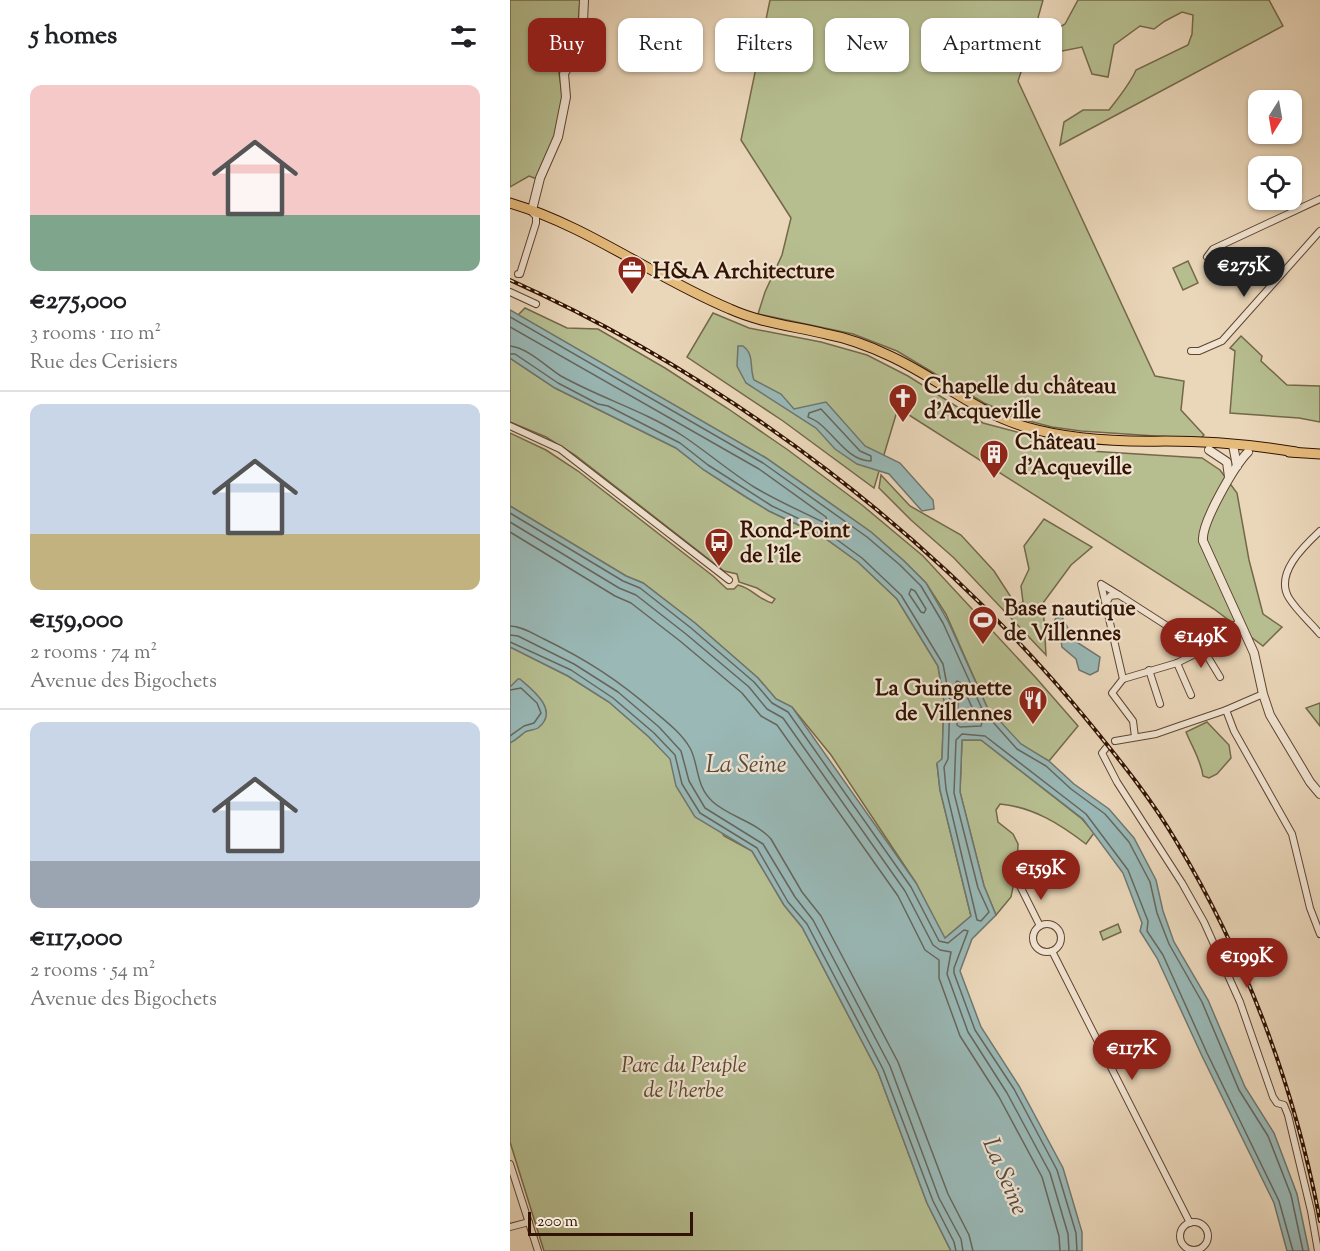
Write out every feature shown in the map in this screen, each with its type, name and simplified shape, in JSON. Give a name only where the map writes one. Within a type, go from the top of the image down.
[{"type":"main road","points":[[510,205],[573,228],[720,305],[744,315],[778,325],[825,333],[872,348],[902,362],[975,406],[1013,423],[1060,435],[1209,450],[1230,447],[1248,452],[1296,452]]},
{"type":"main road","points":[[1147,443],[1166,441],[1320,454]]},
{"type":"street","points":[[518,274],[521,273],[534,231],[534,213],[540,178],[558,137],[566,97],[564,74],[578,47],[584,0]]},
{"type":"street","points":[[1207,257],[1213,249],[1320,199]]},
{"type":"street","points":[[1191,351],[1199,351],[1222,341],[1320,231]]},
{"type":"street","points":[[510,292],[536,304]]},
{"type":"street","points":[[510,426],[560,449],[729,580]]},
{"type":"street","points":[[1227,462],[1230,447]]},
{"type":"street","points":[[1230,447],[1237,460],[1237,468]]},
{"type":"street","points":[[1209,450],[1227,462],[1230,471],[1229,479]]},
{"type":"street","points":[[1248,452],[1229,479],[1208,517],[1202,536],[1208,554],[1254,653],[1263,694],[1274,722],[1310,782],[1320,794]]},
{"type":"street","points":[[1320,531],[1306,544],[1290,565],[1284,584],[1288,597],[1317,625],[1320,634]]},
{"type":"street","points":[[1123,679],[1101,584],[1203,649],[1220,677]]},
{"type":"street","points":[[1106,604],[1110,596],[1119,595]]},
{"type":"street","points":[[1135,737],[1133,722],[1112,693],[1123,679],[1177,663],[1223,640],[1233,626],[1240,622]]},
{"type":"street","points":[[1177,663],[1191,695]]},
{"type":"street","points":[[1149,670],[1160,704]]},
{"type":"street","points":[[1115,741],[1156,734],[1226,710],[1263,694]]},
{"type":"street","points":[[1226,710],[1234,731],[1293,834],[1310,908],[1320,934]]},
{"type":"street","points":[[1104,751],[1118,782],[1182,883],[1203,922],[1240,1002],[1273,1097],[1277,1103],[1284,1105],[1288,1114],[1318,1251]]},
{"type":"street","points":[[1020,886],[1040,926]]},
{"type":"street","points":[[1044,924],[1053,926],[1059,932],[1059,945],[1052,951],[1043,951],[1035,946],[1034,933],[1040,926],[1044,924]]},
{"type":"street","points":[[1052,951],[1190,1223]]},
{"type":"street","points":[[510,1164],[538,1251]]},
{"type":"street","points":[[510,1227],[529,1222]]},
{"type":"street","points":[[1190,1223],[1199,1223],[1208,1232],[1205,1244],[1194,1250],[1185,1246],[1181,1238],[1183,1229],[1190,1223]]},
{"type":"green space","points":[[510,0],[580,0],[579,18],[528,18],[528,72],[560,72],[563,100],[553,143],[537,179],[529,176],[510,187]]},
{"type":"green space","points":[[770,0],[1043,0],[1038,18],[921,18],[921,72],[1021,72],[1018,81],[1155,376],[1184,381],[1181,410],[1204,435],[1200,439],[1081,431],[1025,420],[984,403],[897,351],[853,334],[758,314],[765,292],[782,255],[791,218],[741,140],[755,72],[813,72],[813,18],[766,18]]},
{"type":"green space","points":[[1078,0],[1269,0],[1283,26],[1060,145],[1064,122],[1083,110],[1109,110],[1136,70],[1188,45],[1192,34],[1193,15],[1182,12],[1154,29],[1140,26],[1114,45],[1108,77],[1092,74],[1082,47],[1062,51],[1062,26]]},
{"type":"green space","points":[[1188,261],[1198,283],[1183,290],[1173,268]]},
{"type":"green space","points":[[525,308],[567,328],[598,329],[665,368],[788,450],[862,505],[923,556],[1078,726],[1049,761],[1015,742],[987,707],[946,614],[926,583],[904,561],[871,532],[766,458],[518,315]]},
{"type":"green space","points":[[713,313],[749,328],[821,342],[867,355],[908,376],[983,423],[1089,451],[1202,458],[1220,470],[1237,493],[1249,560],[1263,614],[1282,627],[1263,646],[1214,609],[898,408],[874,488],[783,421],[687,357]]},
{"type":"green space","points":[[1241,336],[1262,356],[1261,361],[1287,385],[1320,386],[1320,422],[1299,418],[1230,413],[1235,351],[1230,348]]},
{"type":"green space","points":[[510,358],[555,388],[676,448],[704,470],[769,511],[822,536],[858,562],[897,599],[938,666],[944,701],[942,759],[937,764],[940,790],[971,916],[944,939],[916,883],[831,755],[792,707],[776,699],[758,678],[695,623],[643,583],[626,576],[510,506],[510,433],[546,450],[578,471],[727,589],[734,589],[738,585],[772,603],[775,599],[757,588],[739,582],[737,574],[724,571],[575,455],[546,437],[510,422]]},
{"type":"green space","points":[[881,475],[910,506],[961,535],[994,571],[1016,605],[1023,602],[1021,586],[1029,569],[1024,546],[1044,519],[1092,547],[1071,565],[1043,603],[1046,655],[954,558],[879,488]]},
{"type":"green space","name":"Parc du Peuple de l'herbe","points":[[510,647],[568,676],[609,702],[683,771],[724,836],[752,851],[784,905],[802,927],[878,1072],[927,1203],[951,1251],[544,1251],[510,1142]]},
{"type":"green space","points":[[1320,703],[1320,726],[1306,708]]},
{"type":"green space","points":[[1207,722],[1229,745],[1231,758],[1217,774],[1209,778],[1203,776],[1186,732]]},
{"type":"green space","points":[[962,740],[981,740],[1082,819],[1094,833],[1086,844],[1046,818],[1024,809],[1000,804],[996,810],[998,822],[1013,834],[1018,844],[1017,868],[1011,897],[996,915],[984,886],[960,792]]},
{"type":"green space","points":[[1118,924],[1121,932],[1103,940],[1100,932]]},
{"type":"water","name":"La Seine","points":[[510,310],[766,458],[871,532],[926,583],[948,621],[987,707],[1021,744],[1049,761],[1074,784],[1109,809],[1134,838],[1156,880],[1163,911],[1174,942],[1208,1000],[1245,1087],[1274,1133],[1297,1194],[1309,1251],[1287,1251],[1274,1203],[1157,958],[1140,931],[1142,923],[1123,873],[1083,819],[981,740],[962,740],[960,792],[984,886],[996,915],[972,939],[960,971],[981,1027],[1019,1086],[1063,1168],[1082,1232],[1082,1251],[951,1251],[927,1203],[878,1072],[802,927],[784,905],[752,851],[695,817],[676,786],[670,759],[609,702],[568,676],[510,647],[510,506],[626,576],[643,583],[695,623],[758,678],[776,699],[792,707],[916,883],[945,938],[971,916],[940,790],[937,763],[942,759],[944,701],[938,666],[897,599],[858,562],[822,536],[769,511],[704,470],[676,448],[555,388],[510,358]]},
{"type":"water","points":[[738,346],[743,346],[749,353],[754,380],[781,394],[794,409],[826,402],[865,446],[900,463],[933,500],[934,509],[922,511],[889,474],[857,464],[835,449],[816,428],[746,383],[737,366]]},
{"type":"water","points":[[1062,617],[1075,641],[1100,657],[1098,671],[1090,675],[1079,670],[1076,659],[1062,647],[1060,635],[1051,627],[1056,618]]},
{"type":"water","points":[[518,679],[542,701],[546,715],[538,728],[525,732],[510,743],[510,687]]},
{"type":"railway","points":[[510,280],[592,320],[673,365],[751,415],[826,470],[899,528],[968,591],[1032,657],[1092,726],[1167,826],[1225,931],[1246,977],[1282,1073],[1310,1171],[1320,1221]]},
{"type":"place","name":"H&A Architecture","points":[[632,296]]},
{"type":"place","name":"Chapelle du château d'Acqueville","points":[[903,424]]},
{"type":"place","name":"Château d'Acqueville","points":[[994,480]]},
{"type":"place","name":"Rond-Point de l'île","points":[[719,568]]},
{"type":"place","name":"Base nautique de Villennes","points":[[983,646]]},
{"type":"place","name":"La Guinguette de Villennes","points":[[1033,726]]}]
